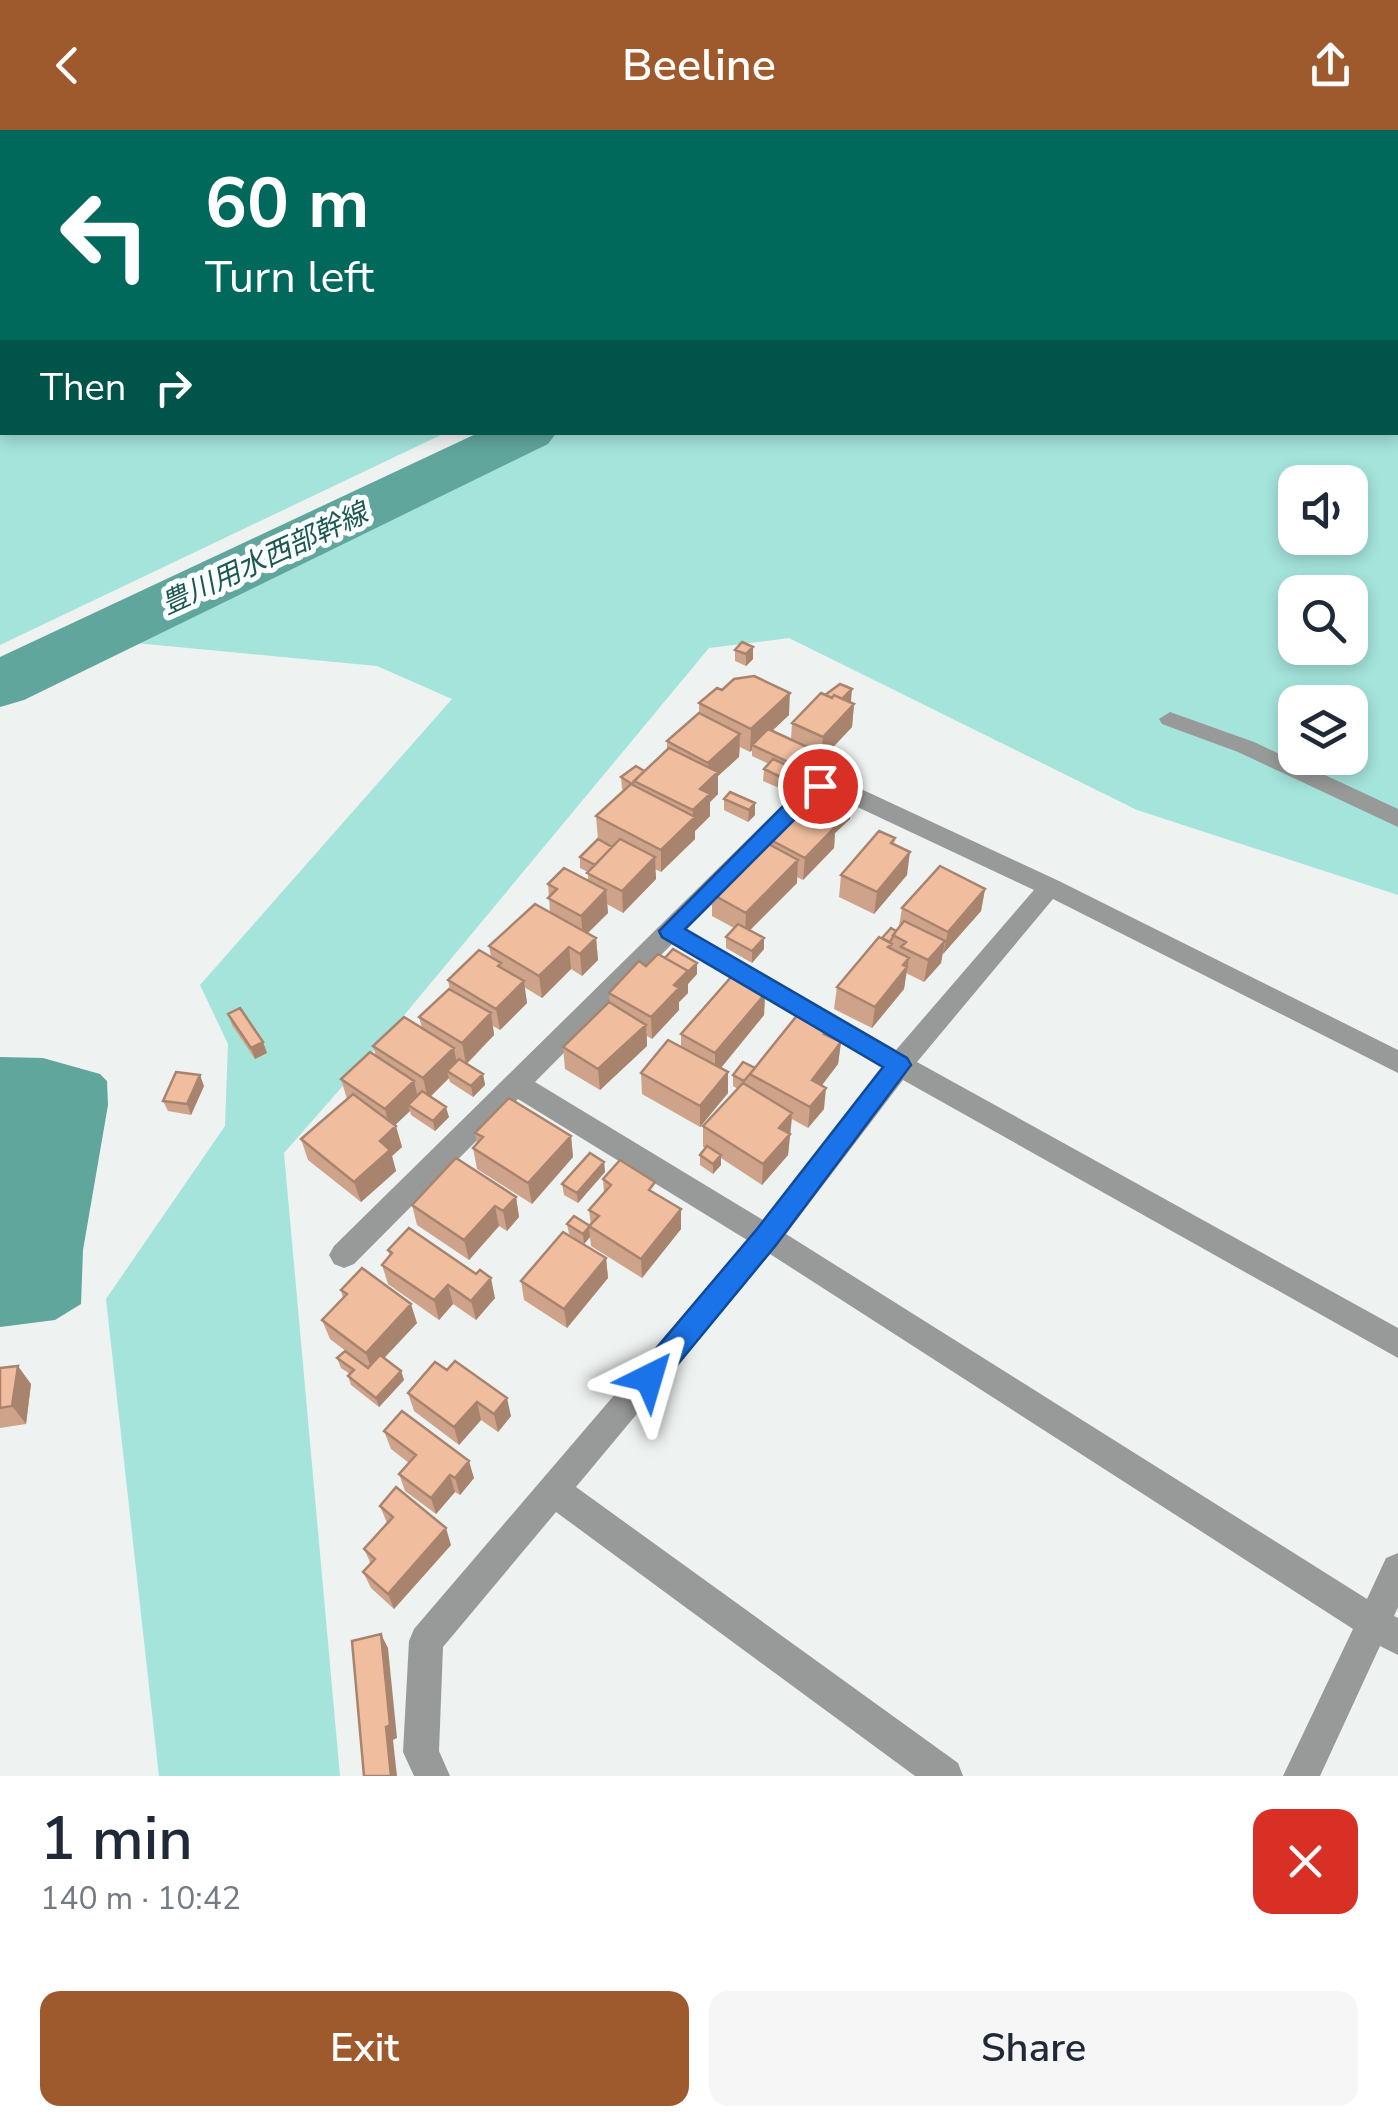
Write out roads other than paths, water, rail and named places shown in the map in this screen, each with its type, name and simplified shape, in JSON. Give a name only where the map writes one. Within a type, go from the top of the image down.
[{"type":"street","points":[[1170,720],[1246,747],[1398,818]]},
{"type":"street","points":[[344,1254],[820,786],[838,788],[1050,887],[1398,1062]]},
{"type":"street","points":[[432,1776],[420,1752],[426,1642],[767,1237],[899,1065],[1050,887]]},
{"type":"street","points":[[670,931],[899,1065],[1398,1344]]},
{"type":"street","points":[[516,1084],[767,1237],[1386,1630]]},
{"type":"street","points":[[554,1491],[945,1776]]},
{"type":"street","points":[[1302,1776],[1386,1630],[1398,1570]]},
{"type":"waterway","name":"豊川用水西部幹線","points":[[0,684],[522,435]]}]
